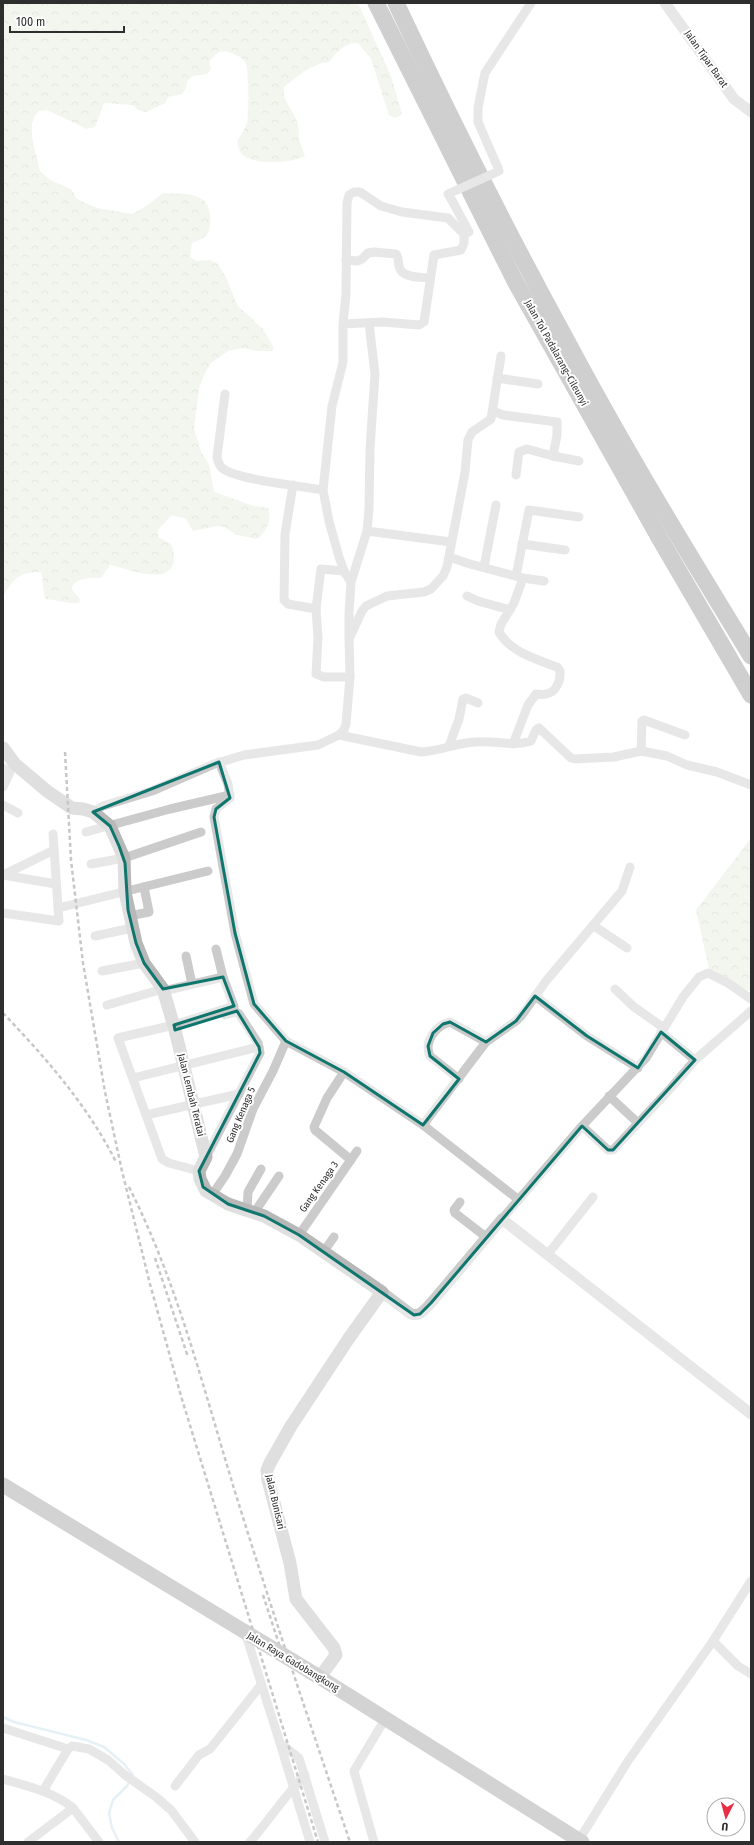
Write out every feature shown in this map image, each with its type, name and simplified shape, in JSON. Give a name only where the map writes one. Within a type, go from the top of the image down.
[{"type":"highway","name":"Jalan Tol Padalarang–Cileunyi","points":[[376,3],[516,280],[660,539],[751,695]]},
{"type":"highway","name":"Jalan Tol Padalarang–Cileunyi","points":[[396,3],[465,146],[568,344],[674,529],[751,656]]},
{"type":"highway","name":"Jalan Raya Gadobangkong","points":[[3,1485],[318,1676],[580,1841]]},
{"type":"main road","points":[[3,748],[15,764],[47,791],[72,808],[93,812]]},
{"type":"main road","name":"Jalan Lembah Teratai","points":[[93,812],[110,826],[124,858],[125,892],[130,922],[144,963],[163,989],[175,1027],[192,1104],[206,1157]]},
{"type":"main road","points":[[206,1157],[199,1171],[200,1179],[203,1187],[212,1195],[228,1204],[269,1218],[324,1251],[382,1292]]},
{"type":"main road","name":"Jalan Bunisari","points":[[318,1676],[336,1655],[330,1641],[296,1599],[290,1563],[268,1480],[267,1470],[291,1426],[349,1338],[382,1292]]},
{"type":"street","points":[[464,234],[469,232],[448,194],[500,170],[478,122],[478,108],[485,73],[531,3]]},
{"type":"street","name":"Jalan Tipar Barat","points":[[665,3],[734,99],[751,112]]},
{"type":"street","points":[[343,324],[369,323],[419,325],[424,322],[429,278],[434,255],[449,254],[461,250],[464,243],[464,234],[448,218],[402,212],[380,206],[360,192],[354,192],[349,195],[347,203],[346,294],[343,324],[343,362],[332,406],[323,490],[329,522],[344,571],[351,582]]},
{"type":"street","points":[[346,260],[357,261],[362,259],[368,253],[374,252],[395,254],[398,255],[399,268],[404,274],[429,278]]},
{"type":"street","points":[[93,812],[103,806],[152,792],[220,762],[244,755],[318,745],[339,736],[344,730],[346,724],[350,677],[349,613],[351,582],[367,531],[370,450],[376,374],[369,323]]},
{"type":"street","points":[[349,639],[366,606],[387,596],[417,593],[431,589],[443,576],[452,542],[468,440],[472,432],[491,419],[501,356]]},
{"type":"street","points":[[497,378],[538,384]]},
{"type":"street","points":[[225,394],[217,457],[218,464],[228,472],[238,475],[323,490]]},
{"type":"street","points":[[492,411],[511,416],[556,421],[558,424],[553,456]]},
{"type":"street","points":[[516,475],[519,452],[527,449],[579,461]]},
{"type":"street","points":[[293,485],[285,534],[284,600],[288,604],[316,610]]},
{"type":"street","points":[[484,567],[492,535],[496,505]]},
{"type":"street","points":[[513,744],[530,701],[536,694],[547,694],[555,689],[561,672],[557,667],[518,650],[501,636],[499,629],[510,610],[519,577],[522,544],[529,510],[579,517]]},
{"type":"street","points":[[367,531],[452,542]]},
{"type":"street","points":[[522,544],[565,550]]},
{"type":"street","points":[[449,557],[519,577],[544,581]]},
{"type":"street","points":[[344,571],[321,569],[316,610],[318,623],[316,674],[324,677],[350,677]]},
{"type":"street","points":[[467,596],[478,601],[510,610]]},
{"type":"street","points":[[449,746],[459,719],[463,699],[466,698],[478,703]]},
{"type":"street","points":[[641,751],[642,721],[644,720],[685,735]]},
{"type":"street","points":[[339,736],[421,752],[444,750],[449,746],[477,741],[513,744],[531,741],[536,730],[539,728],[566,755],[576,759],[614,757],[641,751],[667,756],[687,765],[717,772],[751,785]]},
{"type":"street","points":[[220,762],[228,784],[230,798],[216,809],[214,817],[235,933],[254,1004],[286,1041],[344,1072],[423,1125],[519,1200]]},
{"type":"street","points":[[3,768],[10,772],[3,787]]},
{"type":"street","points":[[86,832],[170,808],[230,795]]},
{"type":"street","points":[[3,805],[18,813]]},
{"type":"street","points":[[90,864],[124,858],[201,832]]},
{"type":"street","points":[[3,913],[59,922],[53,834]]},
{"type":"street","points":[[3,875],[54,850]]},
{"type":"street","points":[[423,1125],[486,1042],[516,1021],[546,981],[594,926],[622,891],[630,868]]},
{"type":"street","points":[[58,908],[144,888],[208,870]]},
{"type":"street","points":[[3,875],[56,884]]},
{"type":"street","points":[[95,936],[130,922],[149,912],[144,888]]},
{"type":"street","points":[[594,926],[628,948]]},
{"type":"street","points":[[216,950],[223,977],[234,1006]]},
{"type":"street","points":[[186,956],[192,984]]},
{"type":"street","points":[[102,971],[144,963]]},
{"type":"street","points":[[382,1292],[411,1314],[420,1314],[582,1126],[609,1096],[638,1068],[646,1058],[683,997],[704,974],[708,973],[718,978],[751,999]]},
{"type":"street","points":[[107,1005],[163,989],[168,990],[223,977]]},
{"type":"street","points":[[615,989],[695,1060]]},
{"type":"street","points":[[535,996],[587,1036],[638,1068]]},
{"type":"street","points":[[175,1027],[244,1002]]},
{"type":"street","points":[[582,1126],[611,1151],[714,1041],[751,1011]]},
{"type":"street","points":[[199,1171],[169,1163],[162,1159],[118,1038],[175,1027],[236,1012],[239,1014],[260,1047],[260,1053],[206,1157]]},
{"type":"street","points":[[459,1079],[430,1056],[428,1046],[433,1033],[443,1024],[450,1022],[486,1042]]},
{"type":"street","name":"Gang Kenaga 5","points":[[212,1195],[225,1176],[237,1154],[253,1109],[273,1071],[286,1041]]},
{"type":"street","points":[[133,1078],[260,1047]]},
{"type":"street","points":[[344,1072],[327,1098],[314,1127],[315,1130],[351,1160]]},
{"type":"street","points":[[146,1115],[239,1094]]},
{"type":"street","points":[[609,1096],[638,1123]]},
{"type":"street","name":"Gang Kenaga 3","points":[[299,1236],[357,1151]]},
{"type":"street","points":[[251,1212],[248,1192],[262,1169]]},
{"type":"street","points":[[251,1212],[279,1176]]},
{"type":"street","points":[[548,1254],[593,1197]]},
{"type":"street","points":[[460,1202],[454,1210],[454,1213],[486,1237]]},
{"type":"street","points":[[502,1219],[751,1414]]},
{"type":"street","points":[[324,1251],[334,1237]]},
{"type":"street","points":[[580,1841],[628,1760],[713,1641],[751,1581]]},
{"type":"street","points":[[245,1632],[310,1842]]},
{"type":"street","points":[[713,1641],[738,1666],[751,1674]]},
{"type":"street","points":[[175,1786],[198,1755],[210,1749],[261,1684]]},
{"type":"street","points":[[374,1842],[354,1771],[385,1719]]},
{"type":"street","points":[[3,1728],[68,1749]]},
{"type":"street","points":[[280,1743],[299,1758],[325,1842]]},
{"type":"street","points":[[43,1791],[68,1749],[72,1746],[90,1749],[108,1760],[172,1810],[195,1842]]},
{"type":"street","points":[[250,1842],[305,1775]]},
{"type":"street","points":[[3,1779],[43,1791],[64,1801],[73,1808],[96,1841]]},
{"type":"street","points":[[28,1842],[73,1808]]},
{"type":"highlighted area","points":[[219,762],[230,798],[216,809],[214,817],[235,933],[254,1004],[286,1041],[344,1072],[423,1125],[459,1079],[430,1056],[428,1046],[433,1033],[443,1024],[450,1022],[486,1042],[516,1021],[535,996],[587,1036],[638,1068],[661,1032],[695,1060],[613,1150],[608,1150],[582,1126],[431,1303],[420,1314],[414,1315],[299,1235],[264,1216],[228,1204],[203,1187],[199,1171],[260,1053],[259,1047],[237,1011],[175,1030],[174,1025],[234,1006],[223,977],[163,989],[144,963],[136,943],[128,910],[125,863],[110,826],[93,812]]},
{"type":"green space","points":[[3,3],[358,3],[391,76],[402,114],[395,118],[389,115],[371,59],[358,43],[353,43],[338,51],[329,62],[311,67],[284,87],[284,97],[298,123],[299,140],[305,156],[292,160],[282,162],[263,162],[247,158],[240,151],[237,142],[248,118],[247,69],[243,60],[232,53],[225,51],[219,53],[209,62],[211,69],[207,74],[193,76],[187,81],[186,88],[182,94],[168,97],[165,103],[146,112],[138,110],[133,105],[104,103],[95,127],[87,129],[47,110],[39,111],[34,117],[32,123],[32,138],[40,171],[50,180],[71,189],[77,199],[97,208],[132,214],[145,207],[163,193],[193,195],[202,199],[210,211],[210,227],[206,236],[192,243],[190,257],[196,261],[210,260],[217,263],[226,277],[237,305],[263,329],[274,348],[272,351],[257,351],[243,348],[228,351],[211,363],[204,375],[199,389],[194,428],[201,452],[209,464],[214,492],[254,506],[268,508],[269,522],[264,532],[257,539],[237,535],[224,527],[217,526],[193,531],[186,519],[172,515],[158,530],[158,537],[170,544],[174,552],[172,566],[167,572],[159,574],[139,573],[110,565],[101,578],[89,578],[78,581],[72,586],[72,590],[80,599],[79,603],[46,599],[41,572],[27,573],[18,577],[10,585],[3,597]]},
{"type":"green space","points":[[751,838],[751,991],[736,987],[709,969],[696,910]]},
{"type":"waterway","points":[[3,1717],[14,1722],[86,1740],[104,1747],[124,1764],[133,1775],[127,1786],[113,1800],[109,1813],[112,1828],[119,1842]]},
{"type":"railway","points":[[65,752],[71,860],[83,963],[105,1092],[122,1171],[150,1284],[181,1396],[318,1842]]},
{"type":"railway","points":[[3,1013],[35,1047],[65,1083],[93,1121],[116,1162]]},
{"type":"railway","points":[[129,1187],[162,1261],[189,1338],[236,1495],[306,1712],[350,1842]]},
{"type":"railway","points":[[155,1258],[188,1357]]},
{"type":"railway","points":[[263,1595],[281,1650]]}]
